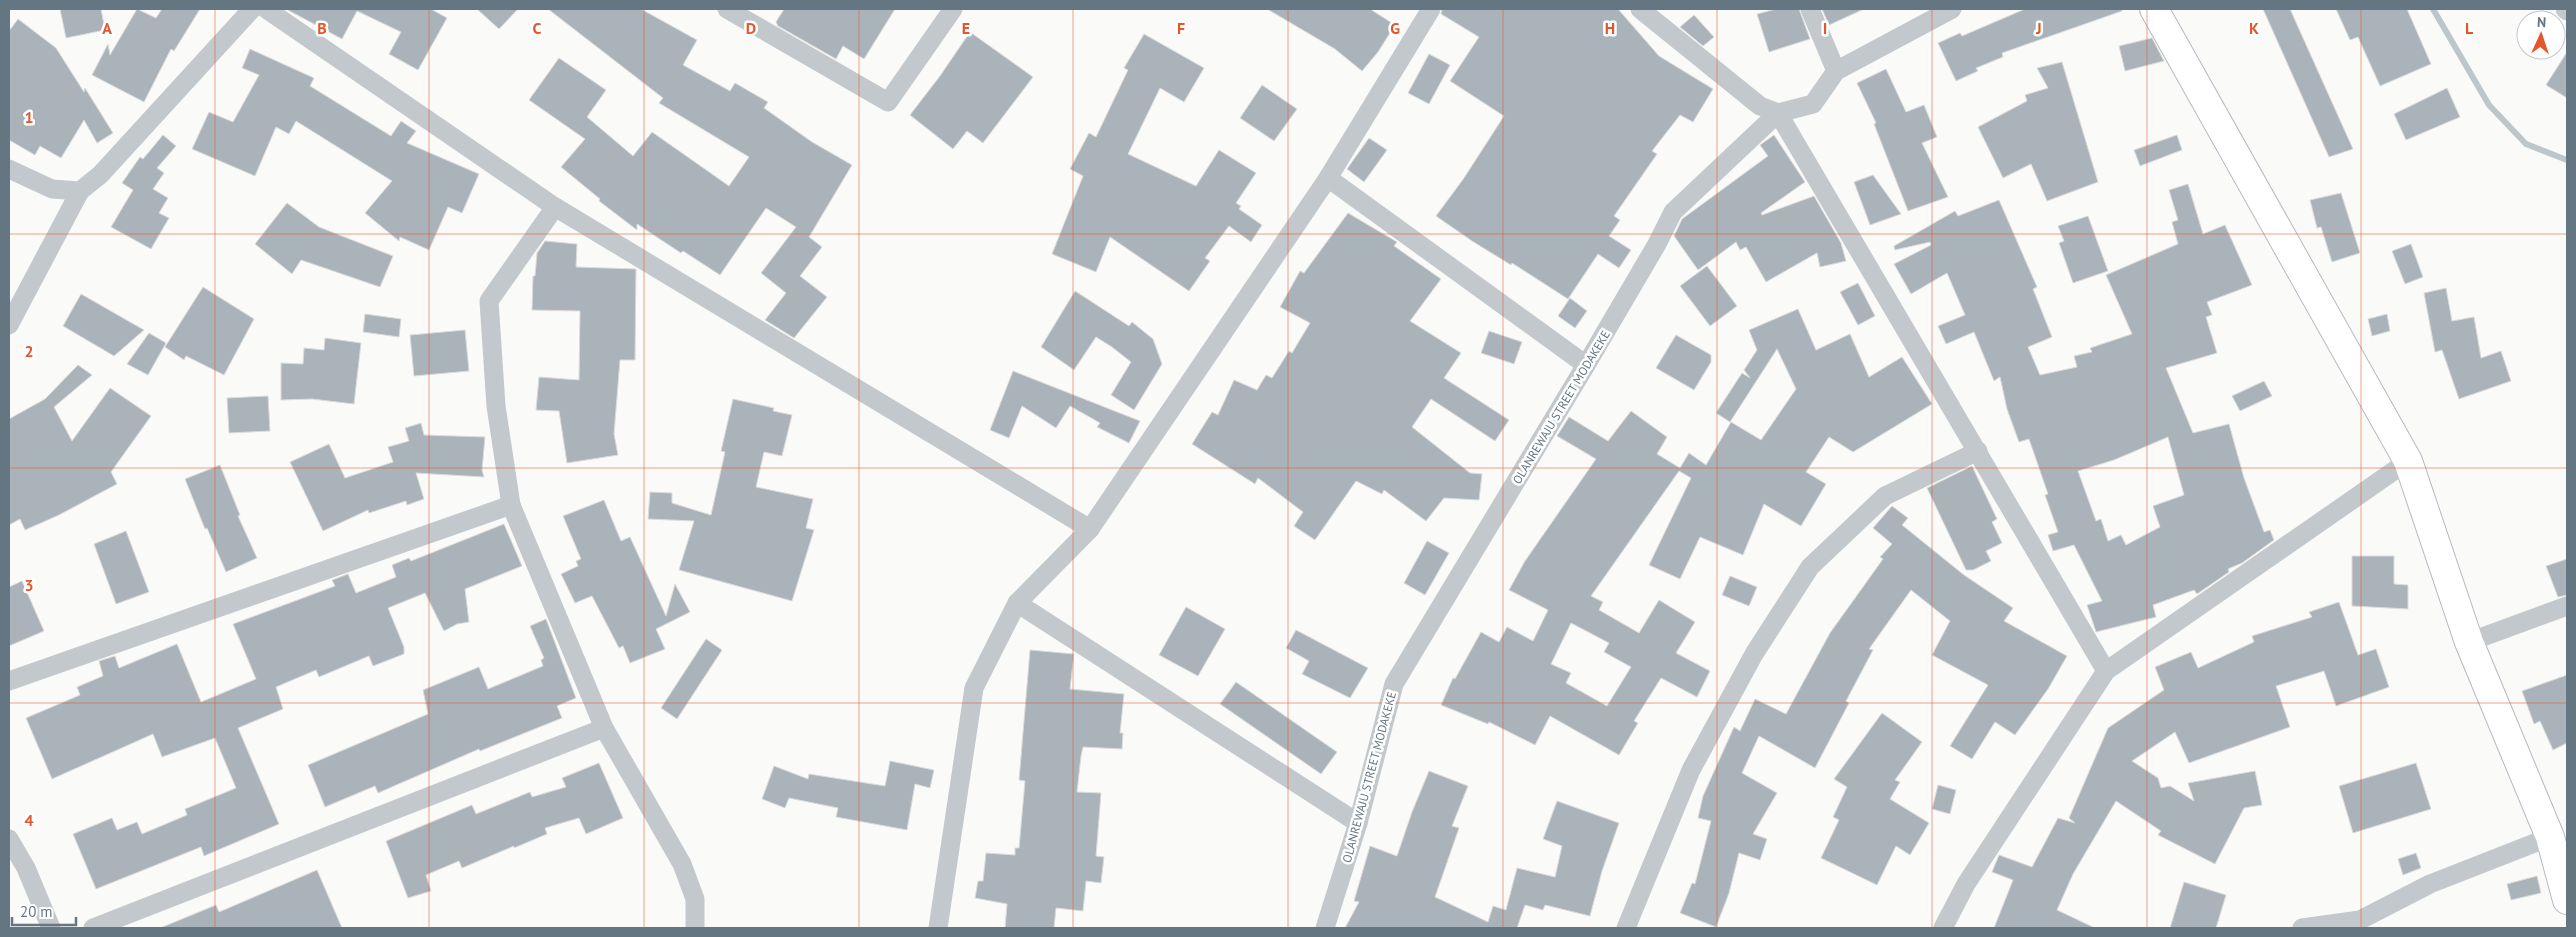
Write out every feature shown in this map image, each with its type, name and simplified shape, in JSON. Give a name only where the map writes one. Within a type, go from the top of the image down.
[{"type":"main road","points":[[2154,9],[2408,461],[2468,642],[2550,837],[2567,900]]},
{"type":"street","points":[[9,325],[80,191],[100,175],[252,9]]},
{"type":"street","points":[[266,9],[555,207],[1090,529]]},
{"type":"street","points":[[727,9],[888,102],[953,9]]},
{"type":"street","points":[[938,928],[974,688],[1017,603],[1090,529],[1328,178],[1431,9]]},
{"type":"street","points":[[1640,9],[1760,106],[1778,113],[2106,671]]},
{"type":"street","points":[[1810,9],[1836,71]]},
{"type":"street","name":"OLANREWAJU STREET MODAKEKE","points":[[1325,928],[1358,823],[1394,684],[1586,365],[1657,244],[1673,212],[1778,113],[1813,104],[1836,71],[1952,9]]},
{"type":"street","points":[[9,169],[52,188],[80,191]]},
{"type":"street","points":[[1328,178],[1586,365]]},
{"type":"street","points":[[555,207],[489,301],[496,406],[511,505],[604,728],[682,864],[695,899],[695,928]]},
{"type":"street","points":[[1626,928],[1691,770],[1754,654],[1810,567],[1885,496],[1978,451]]},
{"type":"street","points":[[1943,928],[1966,884],[2106,671],[2408,461]]},
{"type":"street","points":[[9,681],[511,505]]},
{"type":"street","points":[[1017,603],[1358,823]]},
{"type":"street","points":[[2468,642],[2567,606]]},
{"type":"street","points":[[93,928],[604,728]]},
{"type":"street","points":[[2302,928],[2360,924],[2430,884],[2550,837]]},
{"type":"street","points":[[9,839],[26,868],[51,928]]},
{"type":"building","points":[[60,9],[101,9],[105,30],[66,38]]},
{"type":"building","points":[[137,9],[156,18],[162,9],[200,9],[174,51],[171,49],[144,102],[92,75],[108,44],[110,55]]},
{"type":"building","points":[[286,9],[431,9],[447,18],[418,70],[389,54],[401,32],[357,11],[342,39]]},
{"type":"building","points":[[477,9],[518,9],[499,29]]},
{"type":"building","points":[[548,9],[641,9],[697,40],[683,65],[730,91],[735,83],[768,102],[764,108],[812,142],[852,165],[809,237],[822,247],[800,276],[827,297],[794,338],[765,320],[786,293],[761,273],[796,227],[766,208],[720,275],[683,251],[681,253],[637,224],[637,230],[599,201],[600,199],[561,167],[585,139],[529,100],[559,58],[606,90],[587,117],[633,156],[652,132],[729,186],[749,157],[659,103],[663,98]]},
{"type":"building","points":[[784,9],[895,9],[864,59],[843,46],[836,59],[778,26],[776,22]]},
{"type":"building","points":[[1267,9],[1370,9],[1395,25],[1378,52],[1362,71],[1335,49]]},
{"type":"building","points":[[1442,9],[1618,9],[1659,56],[1713,89],[1693,122],[1680,115],[1652,151],[1657,154],[1614,216],[1620,220],[1609,236],[1631,250],[1619,268],[1598,254],[1568,299],[1512,263],[1511,265],[1472,241],[1436,216],[1464,178],[1504,116],[1450,81],[1479,37],[1441,14]]},
{"type":"building","points":[[1776,9],[1799,9],[1810,39],[1769,52],[1757,14]]},
{"type":"building","points":[[1822,9],[1864,9],[1829,25]]},
{"type":"building","points":[[2025,9],[2121,9],[2122,11],[2002,53],[2003,57],[1976,68],[1978,71],[1956,81],[1938,43],[1960,33],[1962,36]]},
{"type":"building","points":[[2263,9],[2290,9],[2353,149],[2329,157]]},
{"type":"building","points":[[2336,9],[2407,9],[2431,64],[2380,86],[2358,37],[2350,40]]},
{"type":"building","points":[[1694,15],[1714,37],[1703,46],[1680,27]]},
{"type":"building","points":[[18,19],[56,48],[84,92],[85,88],[113,133],[97,143],[84,120],[61,158],[40,146],[35,155],[9,140],[9,31]]},
{"type":"building","points":[[970,32],[1033,77],[983,143],[967,131],[953,149],[910,115]]},
{"type":"building","points":[[1144,34],[1204,68],[1184,102],[1160,88],[1128,154],[1196,186],[1219,150],[1256,173],[1236,203],[1241,206],[1239,209],[1262,225],[1251,242],[1229,226],[1205,258],[1210,261],[1189,291],[1110,237],[1096,272],[1052,254],[1083,176],[1070,169],[1089,133],[1096,137],[1128,70],[1124,68]]},
{"type":"building","points":[[2152,38],[2164,61],[2125,71],[2119,46]]},
{"type":"building","points":[[250,49],[314,78],[310,86],[391,136],[401,121],[416,131],[407,143],[479,174],[462,213],[448,207],[429,250],[400,237],[399,241],[365,213],[392,181],[296,121],[289,134],[276,127],[255,176],[192,149],[209,112],[233,122],[259,75],[242,68]]},
{"type":"building","points":[[2567,52],[2567,98],[2546,85],[2562,60],[2566,60]]},
{"type":"building","points":[[1429,54],[1450,65],[1429,104],[1408,93]]},
{"type":"building","points":[[2062,62],[2098,182],[2047,201],[2031,164],[2003,178],[1978,127],[2027,101],[2025,95],[2048,88],[2037,68]]},
{"type":"building","points":[[1886,69],[1906,112],[1924,105],[1937,137],[1922,143],[1948,197],[1908,211],[1874,124],[1876,123],[1857,83]]},
{"type":"building","points":[[1262,85],[1297,109],[1274,141],[1240,118]]},
{"type":"building","points":[[2447,88],[2460,117],[2406,140],[2394,114]]},
{"type":"building","points":[[163,135],[176,146],[157,168],[164,173],[153,189],[168,198],[159,213],[169,218],[151,249],[111,227],[133,190],[122,183],[140,157],[143,159]]},
{"type":"building","points":[[1774,135],[1805,182],[1761,213],[1762,215],[1814,196],[1841,243],[1846,261],[1820,267],[1817,253],[1766,282],[1746,247],[1740,250],[1736,242],[1698,270],[1674,236],[1682,219],[1768,156],[1760,145]]},
{"type":"building","points":[[2177,135],[2182,150],[2140,166],[2134,150]]},
{"type":"building","points":[[1369,138],[1387,150],[1364,182],[1347,169]]},
{"type":"building","points":[[1873,175],[1901,214],[1870,225],[1854,182]]},
{"type":"building","points":[[2188,184],[2203,234],[2225,225],[2252,285],[2207,302],[2212,315],[2206,317],[2217,353],[2166,368],[2193,433],[2229,424],[2244,478],[2264,532],[2270,530],[2274,540],[2242,563],[2228,569],[2229,572],[2197,594],[2194,590],[2153,605],[2156,617],[2096,632],[2087,605],[2102,601],[2074,545],[2053,551],[2048,535],[2058,532],[2045,495],[2048,494],[2029,439],[2019,442],[2007,409],[2000,377],[1994,381],[1974,332],[1946,344],[1938,326],[1965,315],[1947,273],[1911,294],[1894,264],[1931,245],[1930,242],[1895,250],[1894,246],[1955,211],[1958,216],[1999,200],[2037,287],[2033,289],[2052,337],[2028,347],[2040,375],[2077,367],[2074,356],[2092,352],[2090,348],[2132,334],[2106,275],[2178,244],[2172,222],[2178,220],[2169,190]],"holes":[[[2168,437],[2184,495],[2153,506],[2160,527],[2126,545],[2121,535],[2108,541],[2101,519],[2096,521],[2078,471],[2114,460]]]},
{"type":"building","points":[[2341,193],[2360,253],[2332,262],[2321,227],[2317,228],[2310,200]]},
{"type":"building","points":[[287,203],[319,227],[393,256],[380,287],[301,260],[292,274],[255,244]]},
{"type":"building","points":[[1348,213],[1397,242],[1394,246],[1441,279],[1410,321],[1461,353],[1444,378],[1509,420],[1495,441],[1431,399],[1412,427],[1470,473],[1482,474],[1479,500],[1444,498],[1426,521],[1384,490],[1382,494],[1356,481],[1315,540],[1294,526],[1303,512],[1258,478],[1255,484],[1192,444],[1212,412],[1218,415],[1234,380],[1257,390],[1266,375],[1272,378],[1289,351],[1292,353],[1310,323],[1280,307],[1300,271],[1304,273]]},
{"type":"building","points":[[2088,216],[2108,271],[2073,283],[2059,243],[2064,241],[2058,226]]},
{"type":"building","points":[[545,241],[577,244],[576,267],[636,269],[635,360],[620,360],[614,434],[618,455],[567,463],[559,411],[536,410],[539,377],[579,380],[580,311],[532,310],[533,276],[535,276],[537,253]]},
{"type":"building","points":[[2411,244],[2423,277],[2405,284],[2392,251]]},
{"type":"building","points":[[1707,266],[1737,306],[1710,326],[1680,286]]},
{"type":"building","points":[[1858,283],[1875,316],[1858,325],[1840,292]]},
{"type":"building","points":[[203,287],[254,319],[224,375],[186,356],[184,360],[165,347]]},
{"type":"building","points":[[2446,288],[2452,321],[2474,317],[2481,358],[2501,351],[2511,381],[2459,399],[2442,350],[2435,352],[2424,293]]},
{"type":"building","points":[[1075,291],[1129,326],[1132,322],[1153,339],[1162,364],[1134,410],[1111,395],[1131,362],[1112,347],[1096,337],[1074,370],[1041,347]]},
{"type":"building","points":[[81,294],[144,330],[114,356],[63,326]]},
{"type":"building","points":[[1570,298],[1587,311],[1575,328],[1558,316]]},
{"type":"building","points":[[1798,309],[1816,350],[1850,334],[1869,377],[1902,357],[1932,404],[1853,452],[1829,437],[1806,472],[1826,484],[1801,526],[1764,504],[1743,555],[1700,537],[1680,579],[1649,565],[1691,478],[1679,471],[1591,596],[1603,602],[1599,610],[1639,633],[1659,600],[1695,622],[1676,653],[1710,671],[1697,697],[1661,678],[1634,721],[1638,723],[1619,755],[1550,716],[1535,745],[1489,722],[1488,724],[1441,705],[1453,678],[1455,679],[1481,632],[1499,642],[1507,627],[1533,641],[1548,610],[1509,590],[1525,561],[1596,459],[1557,436],[1569,417],[1608,441],[1631,411],[1667,437],[1657,454],[1680,468],[1689,453],[1706,465],[1731,422],[1761,440],[1796,389],[1777,349],[1730,422],[1716,413],[1742,373],[1750,378],[1744,370],[1757,350],[1749,330]],"holes":[[[1571,623],[1609,643],[1604,652],[1631,667],[1607,706],[1566,683],[1571,673],[1551,664]]]},
{"type":"building","points":[[365,314],[401,319],[399,337],[363,332]]},
{"type":"building","points":[[2387,314],[2390,331],[2372,336],[2368,319]]},
{"type":"building","points":[[465,330],[469,371],[414,376],[410,335]]},
{"type":"building","points":[[1489,331],[1522,342],[1514,364],[1481,353]]},
{"type":"building","points":[[149,333],[166,343],[148,375],[127,364]]},
{"type":"building","points":[[1676,335],[1711,355],[1711,362],[1694,390],[1656,368]]},
{"type":"building","points":[[325,338],[361,343],[354,404],[312,399],[281,400],[281,363],[303,364],[304,348],[324,350]]},
{"type":"building","points":[[78,365],[92,375],[54,407],[72,441],[110,388],[151,416],[111,472],[117,484],[59,515],[25,530],[20,519],[9,525],[9,419],[45,399]]},
{"type":"building","points":[[1013,371],[1140,421],[1129,443],[1097,427],[1100,423],[1070,406],[1056,428],[1022,406],[1009,438],[990,430]]},
{"type":"building","points":[[2264,381],[2272,396],[2240,411],[2232,396]]},
{"type":"building","points":[[268,396],[270,431],[229,433],[227,398]]},
{"type":"building","points":[[733,399],[774,408],[773,411],[792,415],[782,456],[764,452],[756,487],[813,499],[806,528],[814,530],[792,601],[679,570],[694,521],[648,519],[650,492],[672,493],[672,503],[711,515],[725,452],[721,451]]},
{"type":"building","points":[[421,423],[424,435],[485,437],[482,470],[484,477],[416,473],[424,499],[407,505],[406,501],[369,513],[368,510],[323,531],[290,462],[329,444],[345,478],[393,462],[388,447],[409,441],[405,428]]},
{"type":"building","points":[[220,465],[240,515],[238,516],[257,558],[226,572],[207,528],[205,529],[185,479]]},
{"type":"building","points":[[1972,466],[1997,519],[1992,522],[2002,543],[1986,551],[1991,561],[1973,570],[1966,570],[1927,488]]},
{"type":"building","points":[[604,500],[621,541],[630,537],[666,616],[675,584],[690,612],[656,629],[665,649],[630,663],[623,646],[619,648],[592,596],[575,603],[561,574],[578,566],[576,561],[581,559],[563,516]]},
{"type":"building","points":[[1892,506],[1908,518],[1902,525],[1964,575],[2013,608],[2004,621],[2067,656],[2048,689],[2015,735],[1995,722],[1972,759],[1950,746],[1988,685],[1932,655],[1950,621],[1911,590],[1869,649],[1873,650],[1846,701],[1849,703],[1815,768],[1759,736],[1742,773],[1777,793],[1753,834],[1767,839],[1760,860],[1739,853],[1729,893],[1716,927],[1680,913],[1692,883],[1695,884],[1711,821],[1698,818],[1703,796],[1734,727],[1740,731],[1755,699],[1786,714],[1830,633],[1883,559],[1880,557],[1892,544],[1873,528]]},
{"type":"building","points":[[504,524],[522,566],[465,589],[469,622],[457,624],[444,631],[425,593],[388,608],[404,647],[404,654],[373,666],[369,656],[319,677],[316,670],[276,687],[283,709],[238,728],[279,824],[204,856],[201,847],[96,889],[73,834],[112,818],[117,830],[137,822],[142,834],[187,815],[185,809],[236,788],[215,738],[162,757],[153,734],[52,779],[26,718],[80,695],[77,687],[103,676],[99,661],[115,656],[119,668],[177,644],[201,702],[256,679],[233,624],[335,586],[332,580],[348,574],[356,593],[396,577],[392,565],[409,558],[411,561]]},
{"type":"building","points":[[126,531],[149,592],[116,604],[94,544]]},
{"type":"building","points":[[1427,541],[1449,553],[1425,595],[1404,583]]},
{"type":"building","points":[[2352,556],[2394,556],[2394,584],[2408,585],[2408,609],[2352,606]]},
{"type":"building","points":[[2567,559],[2567,595],[2558,597],[2546,566]]},
{"type":"building","points":[[1730,576],[1757,587],[1749,606],[1722,595]]},
{"type":"building","points":[[22,581],[44,631],[9,646],[9,587]]},
{"type":"building","points":[[2339,602],[2358,655],[2376,649],[2389,687],[2336,706],[2324,671],[2276,686],[2290,727],[2189,763],[2175,732],[2132,761],[2158,778],[2161,788],[2170,786],[2194,801],[2188,783],[2255,771],[2262,805],[2244,808],[2215,864],[2158,835],[2161,831],[2116,801],[2073,874],[2057,910],[2095,928],[1994,928],[2013,880],[1992,872],[1999,855],[2032,867],[2058,818],[2075,823],[2069,818],[2108,728],[2164,690],[2155,667],[2191,652],[2198,668],[2254,642],[2252,636],[2312,617],[2309,612]]},
{"type":"building","points":[[1186,607],[1225,629],[1198,676],[1159,655]]},
{"type":"building","points":[[546,619],[576,698],[557,706],[562,718],[480,751],[479,749],[378,793],[375,786],[325,807],[308,765],[428,714],[423,690],[479,667],[488,689],[543,666],[541,660],[544,658],[530,626]]},
{"type":"building","points":[[1296,630],[1368,668],[1350,698],[1302,674],[1309,661],[1286,648]]},
{"type":"building","points":[[706,639],[722,650],[677,719],[661,708]]},
{"type":"building","points":[[1030,650],[1074,654],[1070,689],[1124,694],[1120,733],[1123,733],[1122,749],[1083,747],[1077,792],[1101,793],[1096,856],[1104,857],[1101,883],[1086,881],[1083,911],[1056,908],[1054,928],[1005,928],[1007,904],[975,898],[978,881],[983,881],[986,853],[1015,855],[1015,848],[1019,848],[1025,781],[1019,780]]},
{"type":"building","points":[[2567,675],[2567,743],[2553,750],[2540,721],[2534,724],[2522,691]]},
{"type":"building","points":[[1236,682],[1337,752],[1321,774],[1220,704]]},
{"type":"building","points":[[1882,713],[1922,742],[1895,780],[1900,782],[1890,799],[1929,823],[1910,855],[1896,846],[1877,885],[1821,858],[1839,820],[1833,817],[1847,787],[1834,779]]},
{"type":"building","points":[[890,761],[934,770],[930,788],[915,784],[907,830],[836,817],[838,808],[789,798],[785,808],[762,799],[774,766],[808,779],[809,774],[885,786]]},
{"type":"building","points":[[599,763],[623,818],[586,834],[579,818],[545,828],[547,834],[514,848],[514,846],[462,868],[459,861],[426,875],[431,891],[408,898],[386,841],[472,805],[476,814],[530,792],[532,797],[566,787],[562,778]]},
{"type":"building","points":[[2416,763],[2431,809],[2353,833],[2339,786]]},
{"type":"building","points":[[1429,771],[1468,786],[1452,826],[1459,828],[1435,897],[1488,922],[1493,906],[1506,910],[1517,868],[1555,877],[1562,846],[1543,839],[1557,801],[1619,823],[1602,871],[1590,916],[1545,905],[1543,910],[1525,905],[1517,928],[1345,928],[1359,902],[1354,901],[1370,846],[1397,856]]},
{"type":"building","points":[[1938,785],[1956,790],[1950,814],[1932,809]]},
{"type":"building","points":[[2416,853],[2421,868],[2403,875],[2398,859]]},
{"type":"building","points":[[317,870],[342,928],[160,928],[216,905],[219,912]]},
{"type":"building","points":[[2537,876],[2541,893],[2511,900],[2507,884]]},
{"type":"building","points":[[2184,882],[2226,895],[2216,928],[2170,928]]},
{"type":"waterway","points":[[2433,9],[2489,105],[2526,144],[2567,160]]}]
